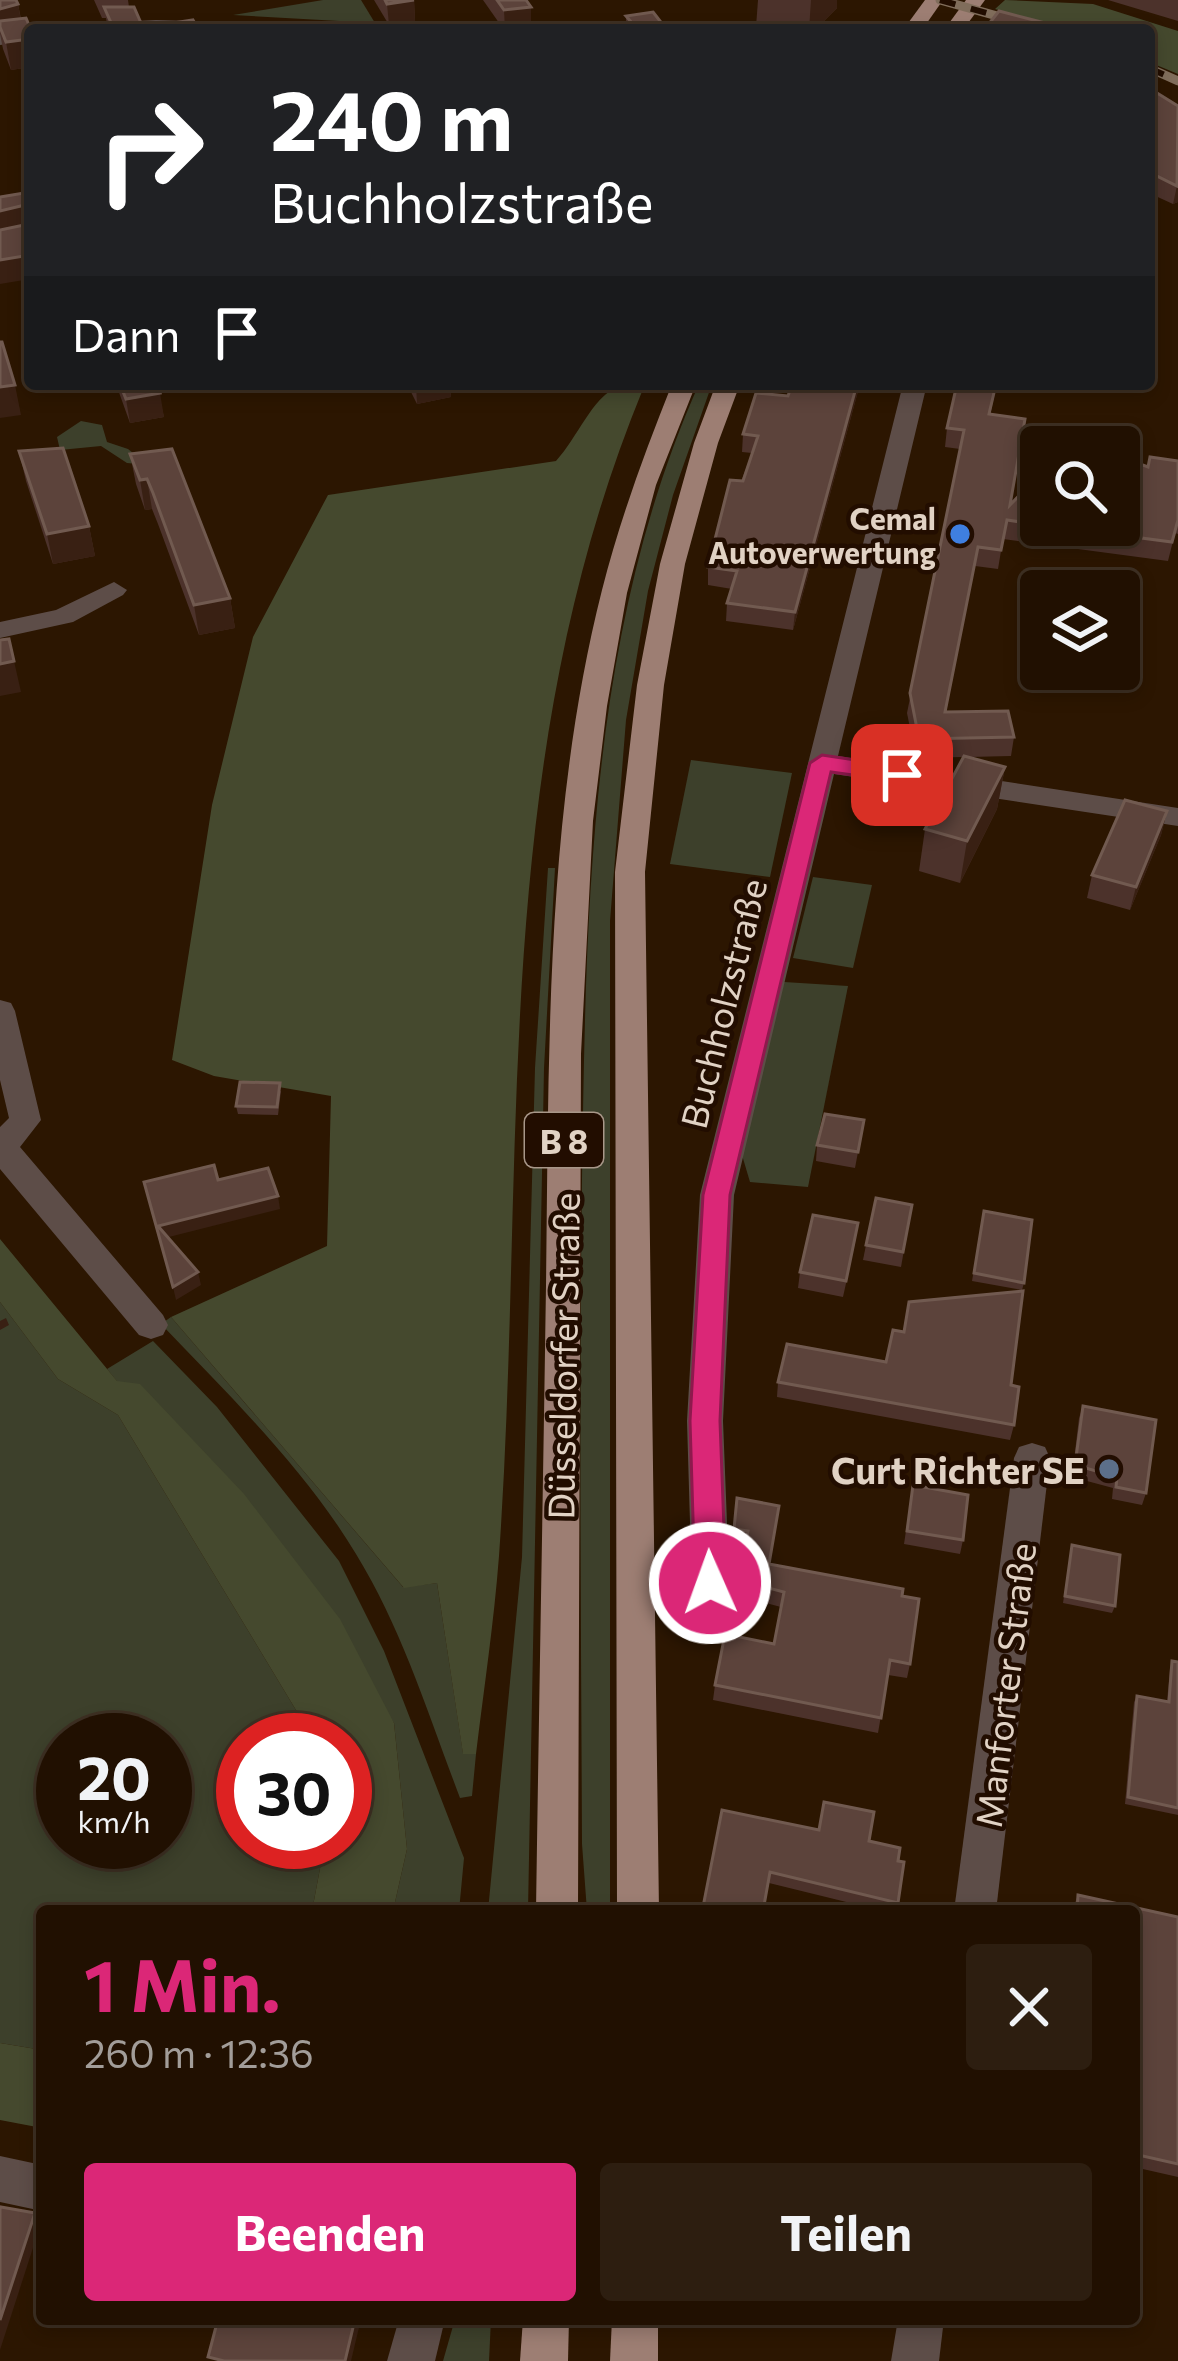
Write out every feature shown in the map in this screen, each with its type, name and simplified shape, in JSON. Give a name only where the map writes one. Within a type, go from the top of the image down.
[{"type":"main road","points":[[958,24],[976,0]]},
{"type":"main road","name":"Düsseldorfer Straße","points":[[557,1905],[565,1069],[576,869],[596,696],[618,576],[645,481],[682,390]]},
{"type":"main road","name":"Düsseldorfer Straße","points":[[638,1905],[630,872],[645,700],[665,581],[690,486],[726,390]]},
{"type":"main road","points":[[544,2361],[546,2325]]},
{"type":"main road","points":[[634,2325],[634,2361]]},
{"type":"street","name":"Buchholzstraße","points":[[712,1624],[705,1421],[717,1195],[914,390]]},
{"type":"street","points":[[0,630],[64,616],[114,590]]},
{"type":"street","points":[[822,763],[1178,817]]},
{"type":"street","points":[[0,1011],[25,1120],[15,1135],[0,1144],[152,1324]]},
{"type":"street","name":"Manforter Straße","points":[[976,1905],[1032,1458]]},
{"type":"street","points":[[0,2180],[36,2187]]},
{"type":"street","points":[[411,2361],[420,2325]]},
{"type":"street","points":[[915,2361],[920,2325]]},
{"type":"green space","points":[[323,0],[361,0],[375,23],[233,15]]},
{"type":"green space","points":[[1005,0],[1093,4],[1178,31],[1178,74],[1155,64],[1155,24],[1044,24],[995,9]]},
{"type":"green space","points":[[643,390],[593,532],[559,675],[536,820],[523,965],[499,1556],[476,1754],[463,1754],[437,1583],[404,1588],[171,1317],[327,1246],[331,1096],[214,1076],[172,1060],[212,805],[253,637],[328,495],[556,461],[608,392]]},
{"type":"green space","points":[[697,390],[710,390],[673,495],[648,591],[626,720],[610,921],[610,1905],[587,1905],[582,1844],[581,1345],[586,977],[600,774],[614,674],[634,575],[662,478]]},
{"type":"green space","points":[[81,421],[102,425],[107,442],[128,449],[148,465],[127,463],[101,446],[60,450],[57,437]]},
{"type":"green space","points":[[691,760],[792,773],[770,877],[670,864]]},
{"type":"green space","points":[[548,868],[555,868],[544,1068],[528,1905],[489,1905],[522,1557],[535,1068]]},
{"type":"green space","points":[[813,877],[872,885],[853,968],[793,958]]},
{"type":"green space","points":[[784,982],[848,986],[808,1187],[750,1182],[742,1155]]},
{"type":"green space","points":[[0,1239],[117,1381],[140,1384],[244,1494],[340,1619],[394,1723],[407,1849],[394,1905],[313,1905],[320,1869],[372,1869],[372,1713],[298,1713],[118,1415],[58,1379],[0,1302]]},
{"type":"green space","points":[[0,1302],[58,1379],[118,1415],[298,1713],[216,1713],[216,1869],[320,1869],[313,1905],[36,1905],[36,2049],[0,2043]]},
{"type":"green space","points":[[171,1317],[403,1587],[437,1583],[463,1753],[476,1754],[472,1796],[460,1798],[401,1643],[356,1554],[290,1463],[161,1324]]},
{"type":"green space","points":[[153,1341],[217,1407],[339,1561],[384,1651],[464,1858],[460,1905],[394,1905],[407,1849],[394,1723],[107,1369]]},
{"type":"green space","points":[[0,2043],[36,2049],[36,2127],[0,2120]]},
{"type":"green space","points":[[453,2325],[491,2325],[489,2361],[443,2361]]},
{"type":"building","points":[[0,0],[16,0],[18,4],[0,9]]},
{"type":"building","points":[[497,0],[526,0],[531,7],[504,10]]},
{"type":"building","points":[[104,7],[134,7],[141,23],[134,24],[112,24]]},
{"type":"building","points":[[999,11],[1047,24],[989,24]]},
{"type":"building","points":[[653,12],[662,24],[633,24],[626,16]]},
{"type":"building","points":[[26,18],[24,40],[6,42],[0,21]]},
{"type":"building","points":[[1155,92],[1178,106],[1177,186],[1155,175]]},
{"type":"building","points":[[24,193],[24,205],[0,211],[0,197]]},
{"type":"building","points":[[24,225],[24,256],[0,260],[0,230]]},
{"type":"building","points":[[2,342],[15,385],[0,387]]},
{"type":"building","points":[[122,390],[160,393],[126,399]]},
{"type":"building","points":[[790,390],[855,390],[795,612],[727,603],[737,571],[708,567],[730,480],[743,481],[758,436],[743,434],[756,393],[788,396]]},
{"type":"building","points":[[956,390],[995,390],[989,414],[1025,419],[1020,426],[1010,505],[1020,495],[1020,522],[1007,520],[1001,550],[978,547],[945,712],[1008,711],[1014,737],[919,739],[910,693],[964,430],[947,428]]},
{"type":"building","points":[[63,448],[89,526],[47,534],[19,451]]},
{"type":"building","points":[[172,449],[230,598],[194,605],[153,493],[147,479],[140,480],[130,454]]},
{"type":"building","points":[[1150,457],[1178,461],[1178,520],[1172,542],[1140,538],[1140,464],[1148,467]]},
{"type":"building","points":[[9,639],[14,661],[0,664],[0,640]]},
{"type":"building","points":[[964,756],[1005,767],[967,841],[925,829]]},
{"type":"building","points":[[1125,800],[1167,811],[1136,887],[1092,875]]},
{"type":"building","points":[[240,1082],[280,1083],[277,1107],[236,1106]]},
{"type":"building","points":[[825,1114],[864,1120],[858,1152],[817,1145]]},
{"type":"building","points":[[214,1165],[218,1180],[268,1168],[278,1196],[158,1226],[198,1272],[173,1287],[144,1182]]},
{"type":"building","points":[[876,1198],[912,1205],[903,1252],[866,1245]]},
{"type":"building","points":[[984,1211],[1032,1220],[1024,1283],[974,1273]]},
{"type":"building","points":[[813,1215],[858,1223],[846,1281],[800,1272]]},
{"type":"building","points":[[1023,1291],[1011,1385],[1019,1387],[1014,1425],[778,1382],[787,1344],[886,1362],[893,1330],[904,1332],[909,1302]]},
{"type":"building","points":[[1083,1406],[1156,1420],[1146,1493],[1116,1487],[1117,1477],[1075,1465]]},
{"type":"building","points":[[913,1485],[968,1495],[963,1540],[907,1531]]},
{"type":"building","points":[[737,1498],[779,1506],[769,1564],[903,1589],[902,1596],[919,1599],[910,1664],[890,1660],[881,1718],[715,1685],[725,1634],[774,1644],[784,1592],[738,1580],[735,1557],[742,1559],[748,1531],[734,1529]]},
{"type":"building","points":[[1072,1545],[1120,1555],[1115,1606],[1065,1596]]},
{"type":"building","points":[[1172,1661],[1178,1662],[1178,1808],[1128,1797],[1137,1696],[1169,1702]]},
{"type":"building","points":[[824,1802],[874,1812],[869,1841],[900,1848],[898,1861],[904,1862],[898,1903],[770,1872],[764,1905],[703,1905],[722,1810],[819,1830]]},
{"type":"building","points":[[1078,1895],[1123,1905],[1077,1905]]},
{"type":"building","points":[[1140,1909],[1178,1917],[1178,2164],[1140,2155]]},
{"type":"building","points":[[0,2209],[35,2213],[0,2320]]},
{"type":"building","points":[[216,2325],[354,2325],[345,2361],[208,2357]]},
{"type":"railway","points":[[940,0],[1026,24]]},
{"type":"railway","points":[[1155,71],[1178,81]]},
{"type":"place","name":"Cemal Autoverwertung","points":[[960,534]]},
{"type":"place","name":"Curt Richter SE","points":[[1109,1469]]},
{"type":"route","points":[[710,1583],[705,1421],[709,1303],[717,1195],[729,1132],[822,763],[902,775]]}]
